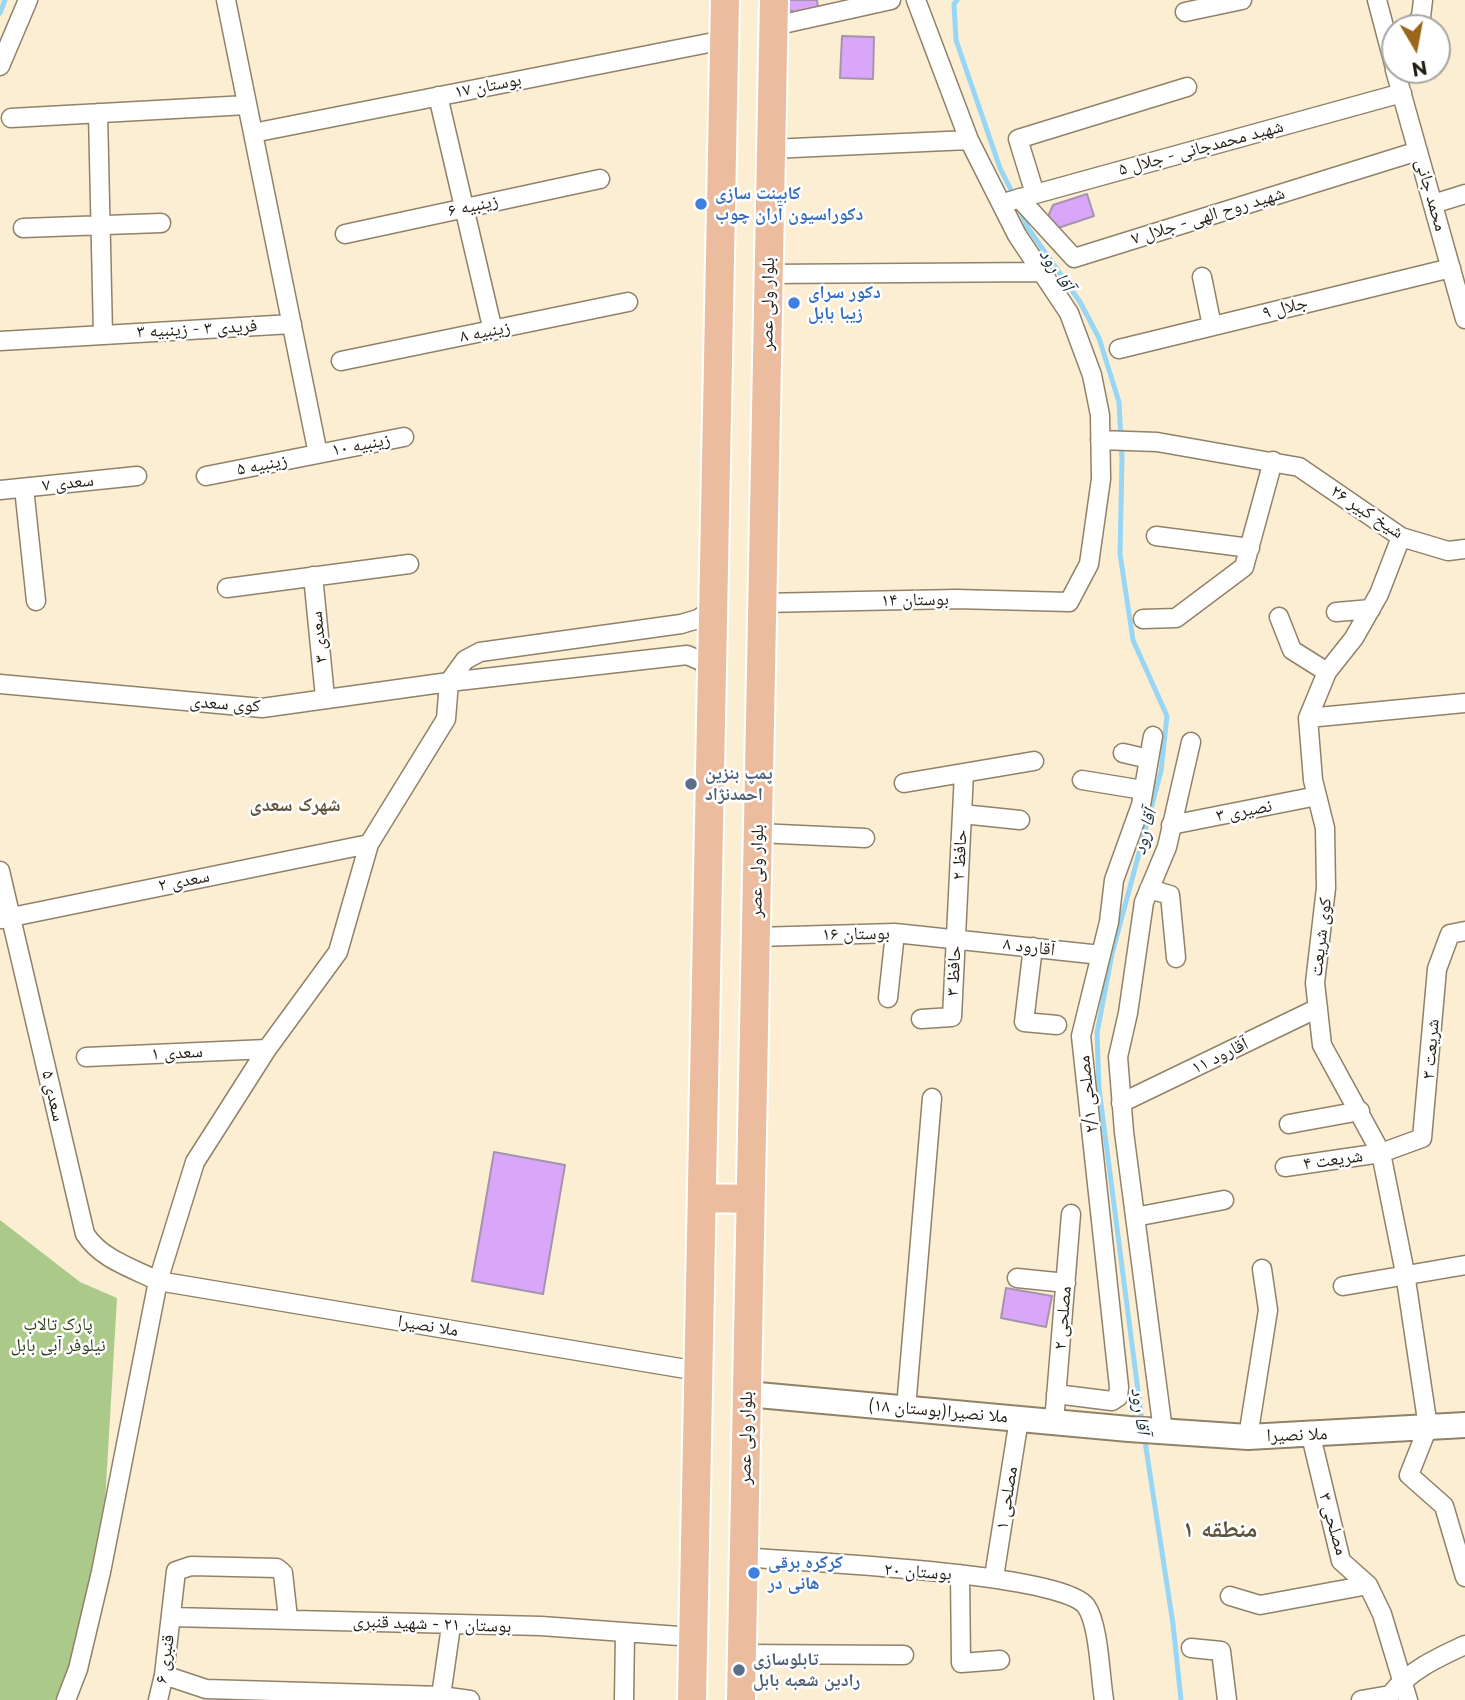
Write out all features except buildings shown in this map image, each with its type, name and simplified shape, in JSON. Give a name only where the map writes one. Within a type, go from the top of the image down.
[{"type":"main road","points":[[692,1700],[725,0]]},
{"type":"main road","name":"بلوار ولی عصر","points":[[741,1700],[774,13]]},
{"type":"main road","points":[[702,1198],[750,1199]]},
{"type":"street","points":[[0,66],[28,0]]},
{"type":"street","points":[[226,0],[318,454]]},
{"type":"street","points":[[774,13],[891,0]]},
{"type":"street","points":[[916,0],[969,139],[1001,203],[1041,272],[1069,313],[1092,375],[1100,415],[1100,440]]},
{"type":"street","points":[[1185,12],[1242,0]]},
{"type":"street","name":"بوستان ۱۷","points":[[253,133],[724,40]]},
{"type":"street","name":"محمد جانی","points":[[1400,84],[1433,204],[1457,278],[1465,319]]},
{"type":"street","points":[[1027,196],[1018,139],[1188,88]]},
{"type":"street","name":"شهید محمدجانی - جلال ۵","points":[[1001,203],[1402,93]]},
{"type":"street","points":[[438,96],[493,331]]},
{"type":"street","points":[[11,118],[247,105]]},
{"type":"street","points":[[98,113],[103,335]]},
{"type":"street","points":[[771,149],[969,139]]},
{"type":"street","name":"شهید روح الهی - جلال ۷","points":[[1027,196],[1074,258],[1418,151]]},
{"type":"street","name":"زینبیه ۶","points":[[345,234],[600,179]]},
{"type":"street","points":[[1433,204],[1465,194]]},
{"type":"street","points":[[23,228],[161,223]]},
{"type":"street","points":[[769,274],[1041,272]]},
{"type":"street","points":[[1202,277],[1212,326]]},
{"type":"street","name":"جلال ۹","points":[[1119,349],[1212,326],[1457,278]]},
{"type":"street","name":"زینبیه ۸","points":[[341,360],[628,302]]},
{"type":"street","name":"فریدی ۳ - زینبیه ۳","points":[[0,341],[292,324]]},
{"type":"street","name":"زینبیه ۱۰","points":[[318,454],[404,437]]},
{"type":"street","name":"شیخ کبیر ۲۶","points":[[1100,440],[1157,442],[1299,467],[1401,537],[1448,551],[1465,548]]},
{"type":"street","name":"بوستان ۱۴","points":[[762,603],[956,599],[1069,602],[1089,564],[1101,479],[1100,440]]},
{"type":"street","name":"زینبیه ۵","points":[[206,476],[318,454]]},
{"type":"street","points":[[1143,619],[1177,618],[1244,567],[1273,461]]},
{"type":"street","name":"سعدی ۷","points":[[0,490],[137,476]]},
{"type":"street","points":[[24,488],[36,601]]},
{"type":"street","points":[[1156,536],[1250,548]]},
{"type":"street","name":"کوی شریعت","points":[[1401,537],[1371,609],[1354,638],[1326,672],[1308,718],[1317,796],[1325,828],[1326,888],[1315,983],[1322,1045],[1381,1153],[1405,1273],[1427,1427]]},
{"type":"street","points":[[227,588],[409,564]]},
{"type":"street","name":"سعدی ۳","points":[[313,576],[325,697]]},
{"type":"street","points":[[66,1700],[78,1669],[101,1572],[158,1281],[195,1162],[267,1049],[338,952],[369,844],[446,719],[449,682],[465,660],[480,652],[681,624],[698,620],[713,609]]},
{"type":"street","points":[[1336,612],[1371,609]]},
{"type":"street","points":[[1279,617],[1292,650],[1326,672]]},
{"type":"street","name":"کوی سعدی","points":[[0,684],[262,708],[296,705],[325,697],[687,655],[701,661],[712,674]]},
{"type":"street","points":[[1308,718],[1465,703]]},
{"type":"street","name":"مصلحی ۲/۱","points":[[1056,1394],[1112,1401],[1118,1396],[1082,1036],[1109,922],[1114,880],[1143,790],[1153,736]]},
{"type":"street","points":[[1147,1430],[1135,1217],[1118,1057],[1128,1013],[1144,902],[1167,847],[1191,742]]},
{"type":"street","points":[[1123,753],[1149,759]]},
{"type":"street","points":[[904,783],[1034,761]]},
{"type":"street","name":"حافظ ۲","points":[[956,937],[964,773]]},
{"type":"street","points":[[1082,780],[1143,790]]},
{"type":"street","name":"نصیری ۳","points":[[1171,825],[1317,796]]},
{"type":"street","points":[[962,814],[1020,820]]},
{"type":"street","points":[[758,833],[865,838]]},
{"type":"street","name":"سعدی ۲","points":[[5,918],[369,844]]},
{"type":"street","name":"سعدی ۵","points":[[0,872],[5,918],[85,1234],[103,1254],[158,1281]]},
{"type":"street","points":[[1149,889],[1170,895],[1176,958]]},
{"type":"street","name":"شریعت ۳","points":[[1381,1153],[1422,1138],[1437,969],[1450,934],[1465,931]]},
{"type":"street","points":[[888,999],[895,933]]},
{"type":"street","name":"بوستان ۱۶","points":[[755,937],[895,933],[956,937]]},
{"type":"street","name":"آقارود ۸","points":[[956,937],[1101,955]]},
{"type":"street","name":"حافظ ۳","points":[[921,1019],[951,1017],[956,937]]},
{"type":"street","points":[[1033,947],[1024,1022],[1057,1025]]},
{"type":"street","name":"آقارود ۱۱","points":[[1121,1103],[1318,1008]]},
{"type":"street","name":"سعدی ۱","points":[[86,1057],[267,1049]]},
{"type":"street","points":[[906,1408],[932,1098]]},
{"type":"street","points":[[1289,1124],[1360,1111]]},
{"type":"street","name":"شریعت ۴","points":[[1285,1167],[1381,1153]]},
{"type":"street","points":[[1135,1217],[1224,1200]]},
{"type":"street","name":"مصلحی ۲","points":[[1054,1422],[1071,1214]]},
{"type":"street","points":[[1343,1286],[1405,1273],[1465,1265]]},
{"type":"street","points":[[1248,1437],[1268,1310],[1262,1269]]},
{"type":"street","points":[[1017,1278],[1066,1283]]},
{"type":"street","name":"ملا نصیرا","points":[[158,1281],[698,1371]]},
{"type":"street","name":"ملا نصیرا(بوستان ۱۸)","points":[[747,1394],[1147,1430]]},
{"type":"street","name":"مصلحی ۱","points":[[994,1577],[1019,1419]]},
{"type":"street","name":"ملا نصیرا","points":[[1147,1430],[1248,1437],[1311,1436],[1465,1425]]},
{"type":"street","points":[[1427,1427],[1409,1475],[1444,1506],[1465,1577]]},
{"type":"street","name":"مصلحی ۳","points":[[1311,1436],[1341,1561],[1368,1585],[1382,1614],[1408,1700]]},
{"type":"street","name":"بوستان ۲۰","points":[[743,1558],[994,1577],[1059,1590],[1076,1597],[1087,1607],[1094,1631],[1104,1700]]},
{"type":"street","name":"قنبری ۶","points":[[158,1700],[164,1675],[176,1571],[191,1566],[276,1568],[283,1573],[288,1618]]},
{"type":"street","points":[[960,1574],[961,1663],[1000,1660]]},
{"type":"street","points":[[1230,1596],[1260,1605],[1368,1585]]},
{"type":"street","name":"بوستان ۲۱ - شهید قنبری","points":[[171,1617],[288,1618],[451,1626],[541,1626],[693,1637]]},
{"type":"street","points":[[441,1696],[451,1626]]},
{"type":"street","points":[[624,1700],[625,1633]]},
{"type":"street","points":[[1361,1700],[1390,1695],[1401,1681],[1430,1661],[1465,1644]]},
{"type":"street","points":[[1191,1648],[1221,1651],[1227,1700]]},
{"type":"street","points":[[742,1654],[904,1656]]},
{"type":"street","points":[[164,1675],[206,1689],[365,1697],[441,1696],[470,1700]]},
{"type":"green space","name":"پارک تالاب نیلوفر آبی بابل","points":[[0,1220],[80,1282],[117,1298],[101,1572],[66,1700],[0,1700]]},
{"type":"waterway","points":[[0,13],[5,0]]},
{"type":"waterway","name":"آقا رود","points":[[957,0],[954,4],[956,40],[1000,168],[1015,198]]},
{"type":"waterway","name":"آقا رود","points":[[1020,210],[1028,228],[1080,302],[1099,338],[1119,402],[1122,459],[1120,554],[1133,640],[1167,716],[1161,771],[1112,954],[1097,1033],[1099,1088],[1142,1422]]},
{"type":"waterway","name":"آقا رود","points":[[1144,1435],[1173,1624],[1181,1700]]},
{"type":"place","name":"کابینت سازی دکوراسیون آران چوب","points":[[701,204]]},
{"type":"place","name":"دکور سرای زیبا بابل","points":[[794,303]]},
{"type":"place","name":"پمپ بنزین احمدنژاد","points":[[691,784]]},
{"type":"place","name":"کرکره برقی هانی در","points":[[754,1573]]},
{"type":"place","name":"تابلوسازی رادین شعبه بابل","points":[[739,1670]]},
{"type":"district","name":"شهرک سعدی","points":[[295,805]]},
{"type":"district","name":"منطقه ۱","points":[[1220,1530]]}]
